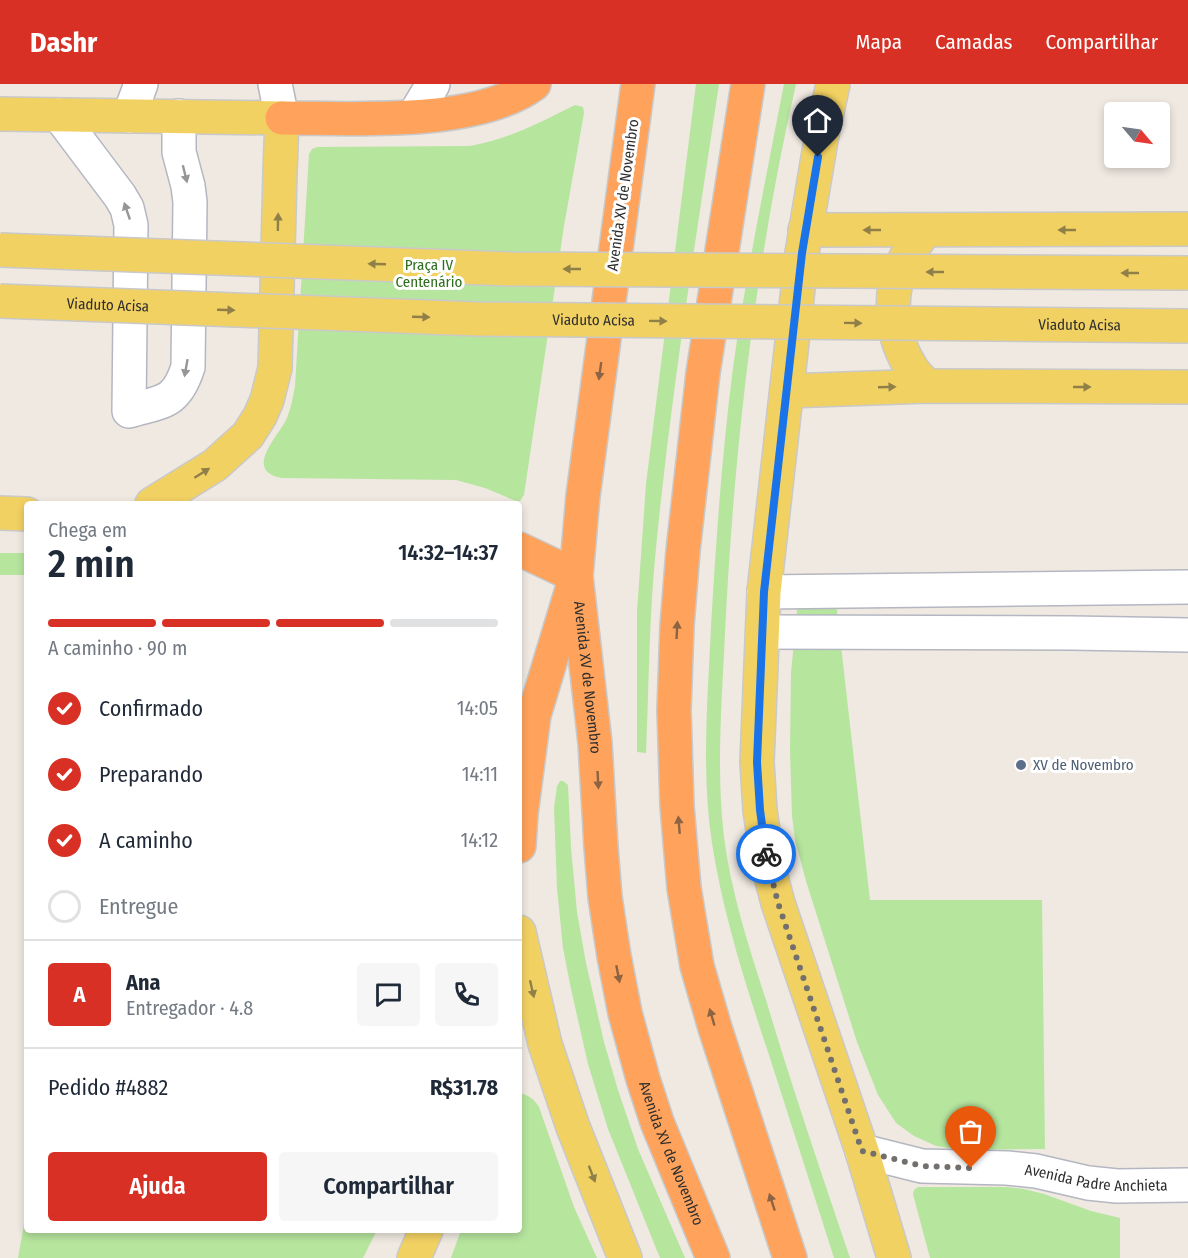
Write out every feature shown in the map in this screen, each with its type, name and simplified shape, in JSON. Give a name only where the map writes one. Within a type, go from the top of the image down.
[{"type":"highway","points":[[282,118],[382,118],[462,112],[511,97],[534,84]]},
{"type":"highway","name":"Avenida XV de Novembro","points":[[638,84],[583,496],[576,576],[595,743],[605,897],[614,956],[643,1079],[657,1122],[713,1258]]},
{"type":"highway","points":[[748,84],[703,373],[683,551],[674,710],[677,795],[684,888],[698,966],[715,1028],[790,1258]]},
{"type":"highway","points":[[522,550],[576,576],[534,715],[522,806]]},
{"type":"main road","points":[[833,84],[820,140],[805,230],[764,592],[757,762],[760,810],[768,865],[778,903],[862,1151],[894,1258]]},
{"type":"main road","points":[[0,114],[282,118],[275,368],[267,400],[248,435],[215,465],[157,501]]},
{"type":"main road","points":[[805,230],[1188,229]]},
{"type":"main road","points":[[926,230],[912,247],[901,266],[892,309],[902,351],[913,370],[928,386]]},
{"type":"main road","points":[[0,250],[513,269],[1188,273]]},
{"type":"main road","name":"Viaduto Acisa","points":[[0,301],[478,319],[1188,326]]},
{"type":"main road","points":[[787,391],[928,386],[1188,387]]},
{"type":"main road","points":[[0,513],[24,514]]},
{"type":"main road","points":[[522,945],[545,1044],[573,1127],[625,1258]]},
{"type":"main road","points":[[414,1258],[425,1233]]},
{"type":"street","points":[[129,116],[141,84]]},
{"type":"street","points":[[275,84],[282,118]]},
{"type":"street","points":[[414,116],[433,84]]},
{"type":"street","points":[[59,115],[127,208],[131,225],[129,411],[170,399],[183,384],[188,367],[190,202],[179,152],[180,116]]},
{"type":"street","points":[[764,592],[1188,587]]},
{"type":"street","points":[[763,632],[1188,635]]},
{"type":"street","name":"Avenida Padre Anchieta","points":[[862,1151],[922,1166],[1007,1168],[1117,1186],[1188,1185]]},
{"type":"green space","points":[[696,84],[719,84],[684,316],[662,490],[652,599],[646,753],[637,752],[637,612],[646,484]]},
{"type":"green space","points":[[784,84],[796,84],[758,288],[748,357],[734,495],[721,709],[720,786],[724,837],[731,878],[747,940],[850,1258],[834,1258],[743,974],[728,922],[717,870],[707,789],[706,734],[711,626],[729,400],[744,297]]},
{"type":"green space","name":"Praça IV Centenário","points":[[575,105],[583,107],[584,113],[564,226],[524,495],[520,501],[456,480],[282,478],[270,474],[265,468],[266,452],[287,418],[295,386],[309,154],[312,149],[317,147],[470,146],[511,135]]},
{"type":"green space","points":[[0,553],[24,553],[24,575],[0,575]]},
{"type":"green space","points":[[798,601],[836,602],[870,900],[1042,900],[1045,1149],[961,1150],[936,1146],[914,1136],[896,1123],[878,1095],[857,1042],[795,840],[790,750],[791,673]]},
{"type":"green space","points":[[560,781],[568,785],[577,912],[604,1042],[638,1149],[685,1258],[660,1258],[608,1129],[588,1064],[563,948],[557,888],[554,808],[557,786]]},
{"type":"green space","points":[[522,1094],[526,1095],[539,1107],[574,1207],[597,1258],[451,1258],[460,1233],[522,1233]]},
{"type":"green space","points":[[918,1187],[1024,1189],[1120,1218],[1120,1258],[930,1258],[913,1194]]},
{"type":"green space","points":[[24,1224],[24,1233],[376,1233],[363,1258],[18,1258]]},
{"type":"way so far","points":[[766,854],[778,903],[862,1151],[922,1166],[971,1168]]},
{"type":"place","name":"XV de Novembro","points":[[1021,765]]},
{"type":"route","points":[[766,854],[757,762],[764,592],[802,253],[818,157]]}]
